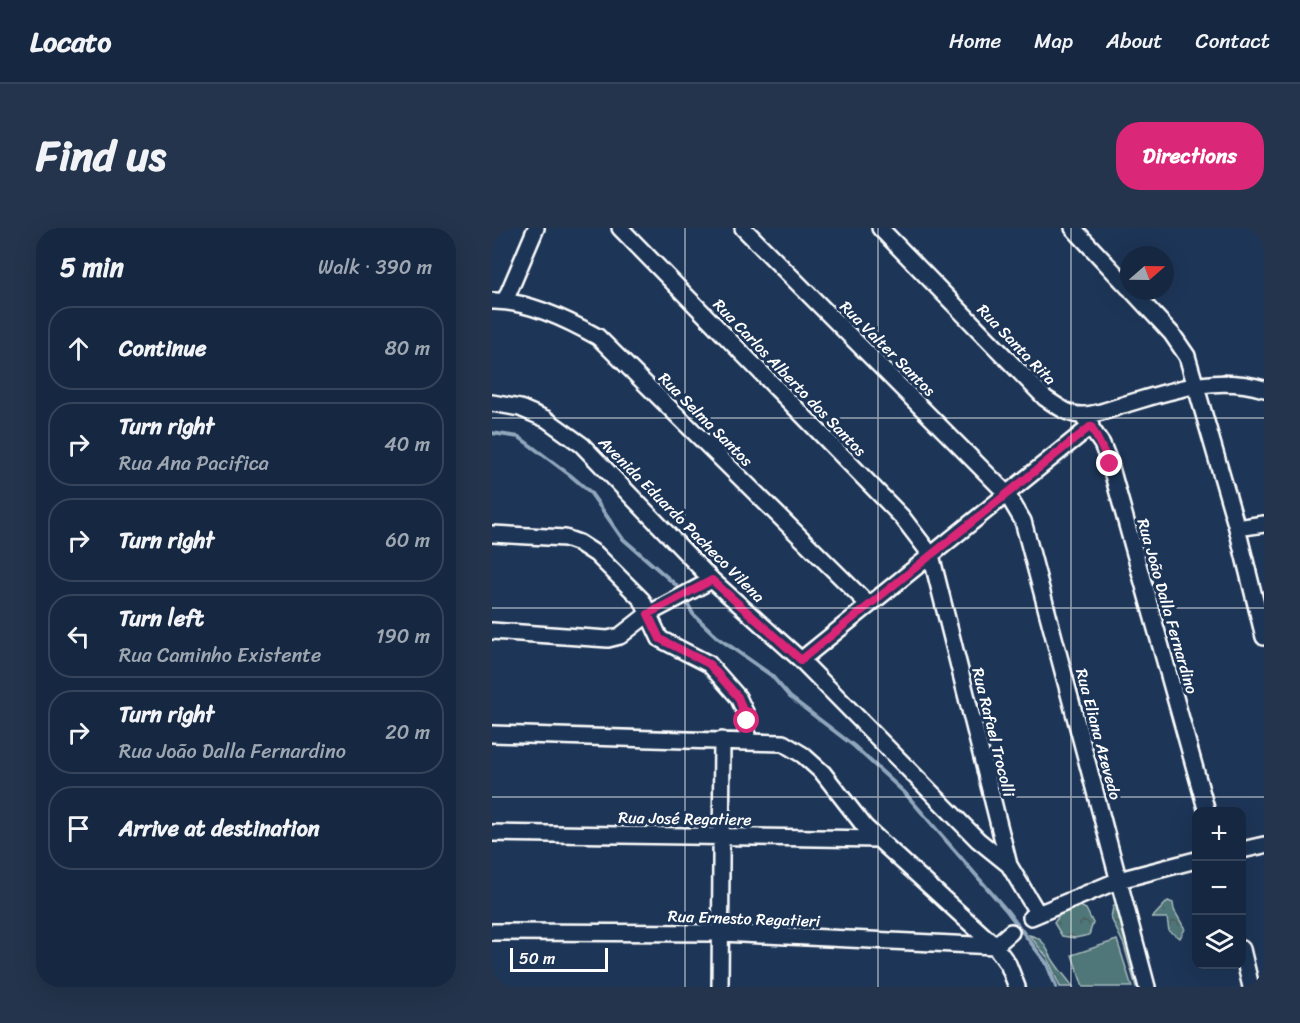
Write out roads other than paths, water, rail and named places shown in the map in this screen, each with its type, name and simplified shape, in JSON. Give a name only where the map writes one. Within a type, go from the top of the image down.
[{"type":"street","points":[[498,301],[536,228]]},
{"type":"street","name":"Rua Carlos Alberto dos Santos","points":[[620,228],[902,517],[931,555]]},
{"type":"street","name":"Rua Valter Santos","points":[[743,228],[1007,494]]},
{"type":"street","name":"Rua Santa Rita","points":[[880,228],[1045,399],[1086,421]]},
{"type":"street","points":[[1073,228],[1120,277]]},
{"type":"street","points":[[1141,300],[1172,334],[1187,356],[1237,528],[1264,637]]},
{"type":"street","name":"Rua Selma Santos","points":[[498,301],[575,324],[598,337],[869,605]]},
{"type":"street","points":[[801,660],[1007,494],[1086,421],[1196,384],[1234,382],[1264,388]]},
{"type":"street","name":"Avenida Eduardo Pacheco Vilena","points":[[492,403],[520,408],[546,419],[582,445],[712,580],[801,660],[978,840],[1008,865]]},
{"type":"street","name":"Rua João Dalla Fernardino","points":[[1086,421],[1110,464],[1205,807]]},
{"type":"street","name":"Rua Eliana Azevedo","points":[[1007,494],[1023,521],[1147,987]]},
{"type":"street","points":[[1237,528],[1264,524]]},
{"type":"street","points":[[492,534],[564,538],[579,543],[596,554],[633,589],[655,630],[667,644],[709,664],[738,697],[747,721],[747,740]]},
{"type":"street","name":"Rua Rafael Trocolli","points":[[931,555],[1008,865],[1034,915],[1119,880]]},
{"type":"street","points":[[492,631],[608,639],[630,630],[648,614],[712,580]]},
{"type":"street","points":[[492,734],[747,740],[783,743],[803,755],[823,773],[866,827],[995,946],[1008,964],[1017,987]]},
{"type":"street","points":[[720,987],[722,740]]},
{"type":"street","name":"Rua José Regatiere","points":[[492,833],[878,838]]},
{"type":"street","points":[[1246,849],[1264,845]]},
{"type":"street","points":[[1119,880],[1193,861]]},
{"type":"street","name":"Rua Ernesto Regatieri","points":[[492,932],[721,933],[995,946]]},
{"type":"street","points":[[995,946],[1011,932]]},
{"type":"street","points":[[1246,966],[1251,987]]},
{"type":"waterway","points":[[492,433],[519,437],[570,475],[590,492],[622,538],[676,585],[681,593]]},
{"type":"waterway","points":[[685,599],[693,614],[717,637],[771,675],[790,697],[854,746],[905,793],[1007,911],[1047,964],[1056,987]]}]
